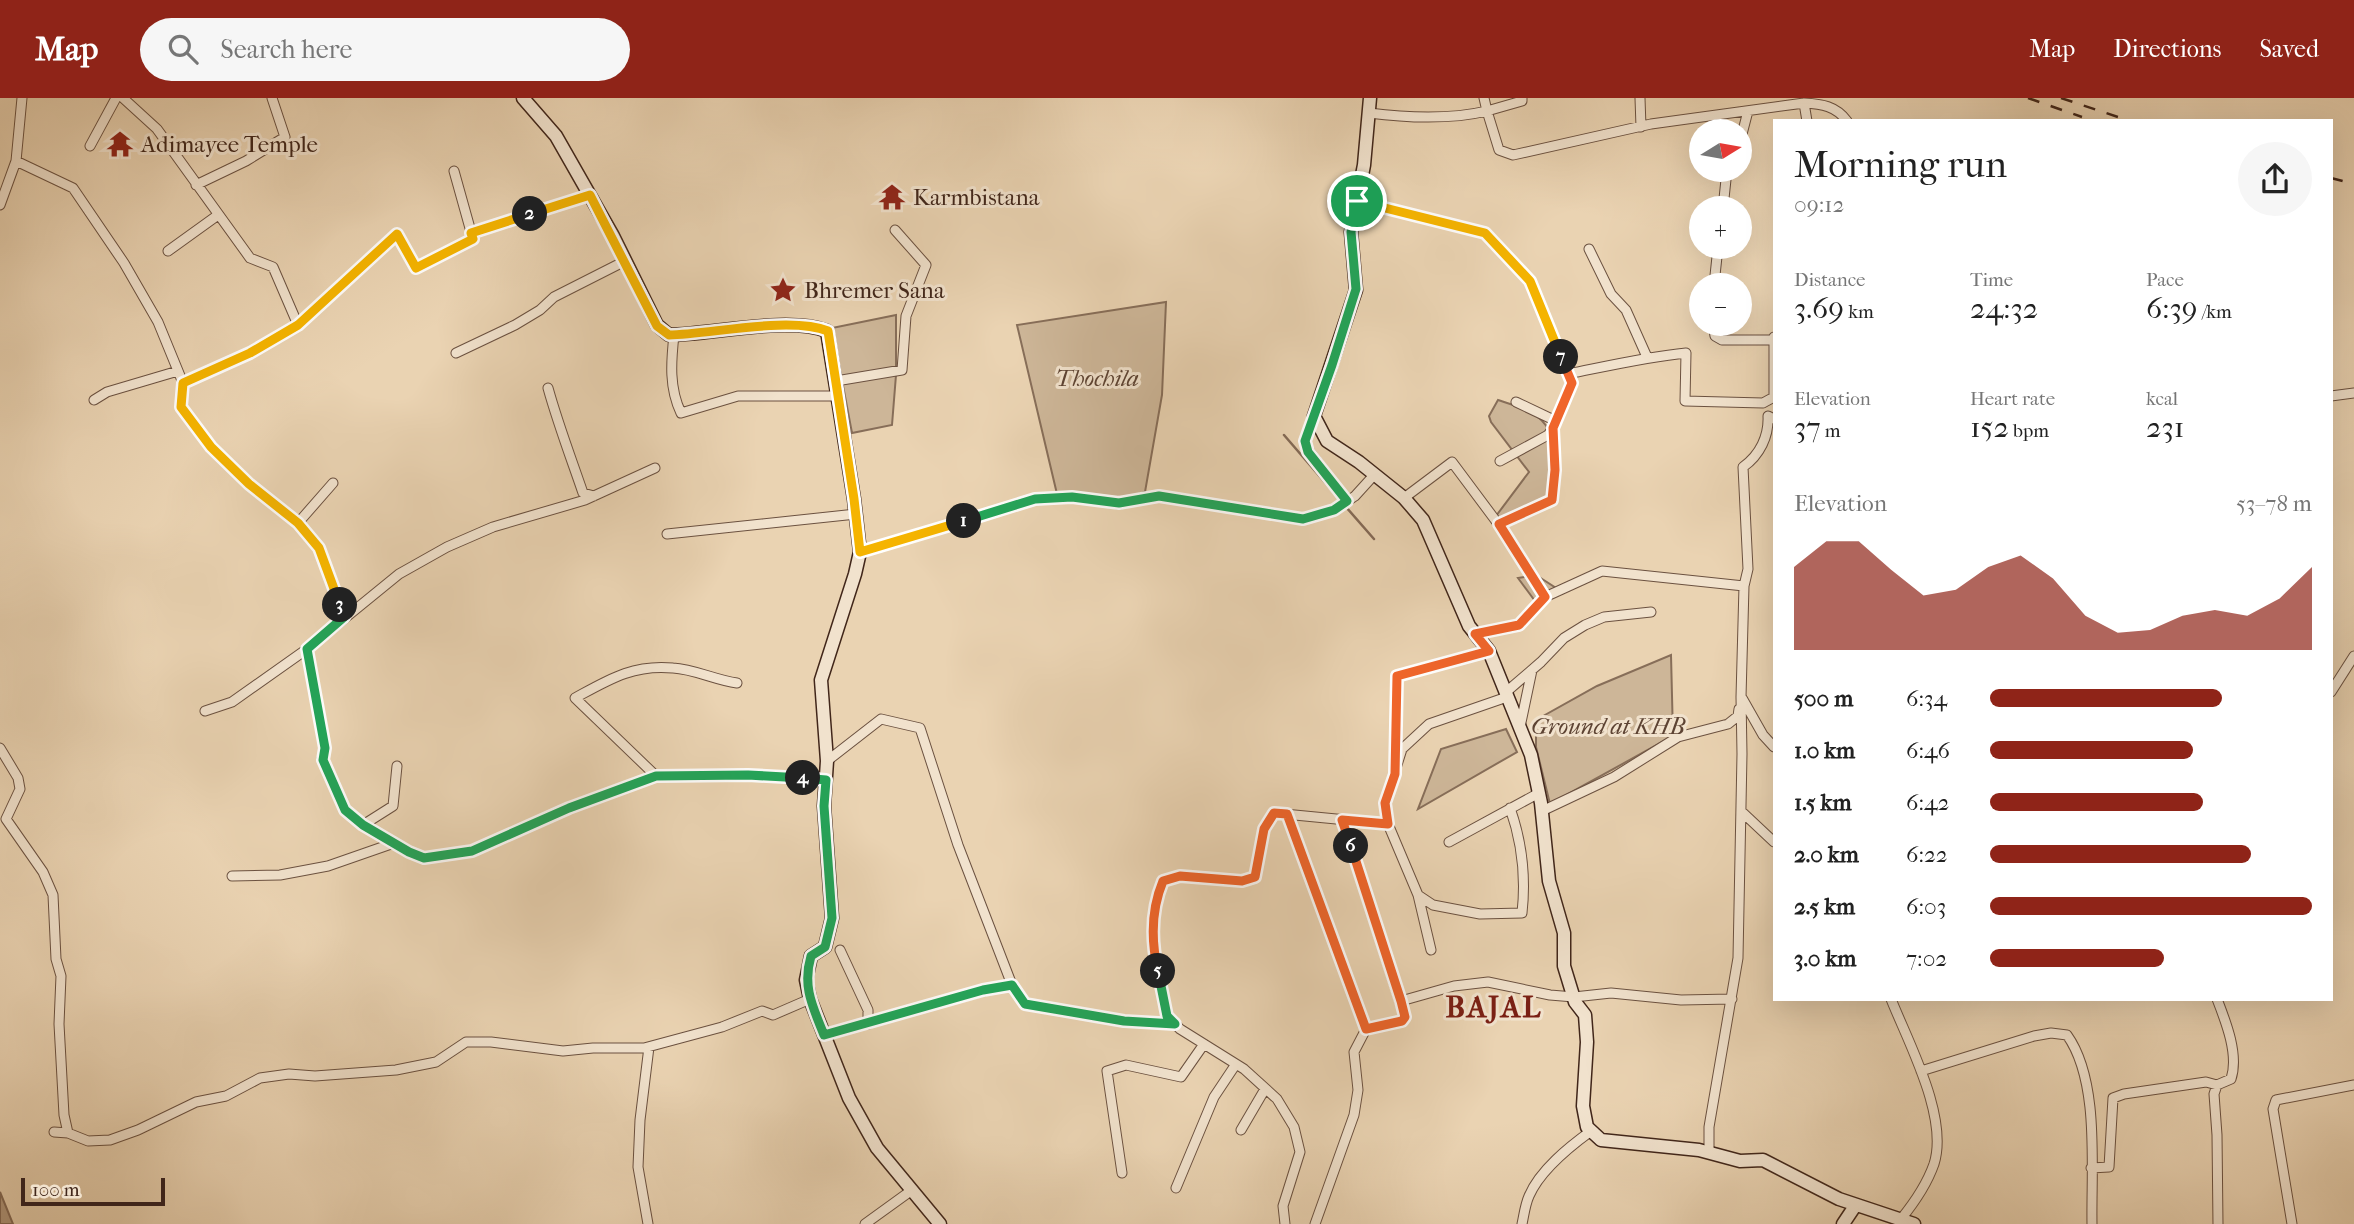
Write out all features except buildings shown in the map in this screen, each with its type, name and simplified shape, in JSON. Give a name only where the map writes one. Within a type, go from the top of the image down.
[{"type":"street","points":[[0,205],[16,161],[22,98]]},
{"type":"street","points":[[90,146],[116,98]]},
{"type":"street","points":[[123,98],[157,129],[250,258],[273,267],[298,325]]},
{"type":"street","points":[[196,185],[246,161],[285,137],[272,98]]},
{"type":"street","points":[[523,98],[556,136],[590,195],[657,326],[669,335],[771,326],[817,327],[828,331],[860,552],[821,680],[827,761],[824,806],[832,918],[825,947],[811,956],[806,972],[810,999],[849,1098],[877,1148],[940,1224]]},
{"type":"street","points":[[1344,504],[1306,447],[1306,437],[1356,289],[1351,232],[1364,165],[1370,98]]},
{"type":"street","points":[[1485,98],[1499,150],[1513,155],[1641,127],[1821,101],[1841,112],[1846,119]]},
{"type":"street","points":[[1369,113],[1389,116],[1464,117],[1522,101],[1522,98]]},
{"type":"street","points":[[1640,98],[1641,127]]},
{"type":"street","points":[[1804,103],[1807,119]]},
{"type":"street","points":[[1746,119],[1748,111]]},
{"type":"street","points":[[16,161],[73,188],[124,263],[151,310],[183,383],[181,407],[211,447],[249,484],[298,523],[319,548],[344,617]]},
{"type":"street","points":[[183,383],[250,353],[298,325],[397,234],[416,268],[473,239],[454,171]]},
{"type":"street","points":[[471,233],[590,195]]},
{"type":"street","points":[[1357,201],[1485,233],[1530,281],[1572,383],[1548,435],[1500,461]]},
{"type":"street","points":[[168,251],[218,215]]},
{"type":"street","points":[[836,381],[902,370],[906,316],[926,265],[895,230]]},
{"type":"street","points":[[1589,249],[1611,293],[1626,310],[1647,357]]},
{"type":"street","points":[[456,353],[514,325],[540,310],[554,297],[625,261]]},
{"type":"street","points":[[674,335],[670,371],[681,413],[738,396],[839,396]]},
{"type":"street","points":[[1715,336],[1722,340],[1773,337]]},
{"type":"street","points":[[1569,374],[1634,362],[1647,357],[1686,353],[1685,401],[1763,403],[1773,398]]},
{"type":"street","points":[[94,400],[114,390],[178,371]]},
{"type":"street","points":[[548,388],[557,422],[583,493],[594,496]]},
{"type":"street","points":[[2333,396],[2354,393]]},
{"type":"street","points":[[1516,402],[1555,424]]},
{"type":"street","points":[[1314,416],[1327,441],[1375,474],[1404,498],[1423,520],[1469,626],[1489,651],[1531,755],[1542,811],[1549,881],[1564,933],[1564,966],[1575,1002],[1585,1015],[1587,1042],[1583,1106],[1587,1128],[1601,1140],[1709,1152],[1740,1161],[1763,1160],[1855,1206],[1907,1222],[1914,1202],[1935,1162],[1934,1114],[1921,1071],[1892,1001]]},
{"type":"street","points":[[1709,1152],[1709,1127],[1738,958],[1741,697],[1744,586],[1748,569],[1743,467],[1754,459],[1769,431],[1771,417]]},
{"type":"street","points":[[1499,524],[1552,500],[1555,424]]},
{"type":"street","points":[[1404,498],[1452,462],[1499,524],[1545,597]]},
{"type":"street","points":[[205,710],[232,702],[307,649],[399,574],[447,547],[493,527],[594,496],[655,468]]},
{"type":"street","points":[[860,552],[1035,499],[1072,497],[1119,503],[1159,496],[1303,519],[1344,504],[1375,474]]},
{"type":"street","points":[[298,523],[332,483]]},
{"type":"street","points":[[667,534],[856,514]]},
{"type":"street","points":[[1475,634],[1519,625],[1545,597],[1602,572],[1744,586]]},
{"type":"street","points":[[1431,950],[1418,895],[1388,824],[1385,803],[1402,749],[1429,724],[1506,695],[1564,638],[1585,625],[1604,617],[1651,612]]},
{"type":"street","points":[[307,649],[325,748],[323,760],[345,810],[363,825],[424,858],[472,851],[569,808],[656,776],[748,775],[826,780]]},
{"type":"street","points":[[1395,774],[1397,676],[1489,651]]},
{"type":"street","points":[[2334,683],[2354,656]]},
{"type":"street","points":[[656,776],[575,698],[622,673],[647,668],[675,667],[737,683]]},
{"type":"street","points":[[1520,727],[1532,670]]},
{"type":"street","points":[[1741,697],[1773,746]]},
{"type":"street","points":[[1542,811],[1614,777],[1678,737],[1728,724],[1738,716],[1741,697]]},
{"type":"street","points":[[827,761],[881,719],[920,728],[958,845],[1012,985],[1025,1004],[1124,1021],[1175,1024]]},
{"type":"street","points":[[1741,720],[1763,734]]},
{"type":"street","points":[[0,748],[18,778],[20,789],[6,819],[43,872],[53,895],[55,946],[61,976],[59,1024],[64,1115],[68,1133]]},
{"type":"street","points":[[363,825],[393,806],[397,766]]},
{"type":"street","points":[[1449,842],[1539,793]]},
{"type":"street","points":[[1418,895],[1433,905],[1480,914],[1522,913],[1525,884],[1518,831],[1510,808]]},
{"type":"street","points":[[1741,811],[1773,841]]},
{"type":"street","points":[[1285,1224],[1283,1206],[1300,1152],[1294,1127],[1277,1099],[1236,1064],[1167,1016],[1154,954],[1153,924],[1158,892],[1163,881],[1180,876],[1242,881],[1255,877],[1264,829],[1274,813],[1388,824]]},
{"type":"street","points":[[1287,814],[1366,1029],[1354,1052],[1358,1090],[1354,1115],[1315,1224]]},
{"type":"street","points":[[1342,820],[1401,1001],[1404,1020],[1366,1029]]},
{"type":"street","points":[[232,876],[280,875],[328,866],[394,843]]},
{"type":"street","points":[[840,950],[868,1010],[868,1024]]},
{"type":"street","points":[[1401,1001],[1454,986],[1488,982],[1550,995],[1574,997],[1611,993],[1681,1000],[1732,999]]},
{"type":"street","points":[[824,1035],[983,990],[1012,985]]},
{"type":"street","points":[[54,1132],[68,1133],[88,1141],[110,1140],[138,1130],[196,1102],[226,1096],[260,1078],[289,1074],[316,1076],[396,1070],[436,1062],[466,1042],[491,1042],[563,1051],[649,1047],[722,1027],[762,1011],[773,1015],[810,999]]},
{"type":"street","points":[[2091,1168],[2109,1167],[2113,1098],[2206,1082],[2217,1085],[2231,1079],[2234,1057],[2218,1001]]},
{"type":"street","points":[[1921,1071],[2034,1036],[2052,1032],[2067,1035],[2078,1050],[2088,1083],[2092,1224]]},
{"type":"street","points":[[1122,1173],[1107,1071],[1126,1065],[1181,1077],[1205,1044]]},
{"type":"street","points":[[648,1224],[638,1167],[640,1120],[649,1047]]},
{"type":"street","points":[[1176,1188],[1214,1097],[1236,1064]]},
{"type":"street","points":[[2217,1085],[2214,1094],[2218,1224]]},
{"type":"street","points":[[2292,1224],[2273,1109],[2276,1101],[2354,1085]]},
{"type":"street","points":[[1241,1130],[1265,1089]]},
{"type":"street","points":[[1522,1224],[1529,1197],[1539,1180],[1572,1145],[1591,1132]]},
{"type":"street","points":[[865,1224],[912,1191]]},
{"type":"street","points":[[1843,1224],[1855,1206]]},
{"type":"green space","name":"Thochila","points":[[1166,302],[1162,395],[1145,492],[1127,498],[1057,494],[1017,325]]},
{"type":"green space","points":[[896,315],[896,375],[892,425],[852,433],[832,328]]},
{"type":"green space","points":[[1498,400],[1534,414],[1549,431],[1551,494],[1500,522],[1496,516],[1529,472],[1491,422],[1489,416]]},
{"type":"green space","points":[[1536,575],[1556,588],[1535,601],[1518,578]]},
{"type":"green space","name":"Ground at KHB","points":[[1671,655],[1673,736],[1550,804],[1536,747],[1536,720],[1597,686]]},
{"type":"green space","points":[[1506,729],[1517,752],[1418,809],[1441,749]]},
{"type":"shaded area","points":[[0,1192],[13,1224],[0,1224]]},
{"type":"waterway","points":[[1284,435],[1341,501]]},
{"type":"waterway","points":[[1346,507],[1374,539]]},
{"type":"railway","points":[[2028,98],[2082,117]]},
{"type":"railway","points":[[2061,98],[2124,119]]},
{"type":"railway","points":[[2333,179],[2354,184]]},
{"type":"place","name":"Adimayee Temple","points":[[120,144]]},
{"type":"place","name":"Karmbistana","points":[[892,197]]},
{"type":"place","name":"Bhremer Sana","points":[[783,290]]},
{"type":"district","name":"BAJAL","points":[[1494,1007]]},
{"type":"route","points":[[590,195],[657,326],[669,335],[771,326],[817,327],[828,331],[860,552],[1035,499],[1072,497],[1119,503],[1159,496],[1303,519],[1334,510],[1347,501],[1308,452],[1305,441],[1356,289],[1351,232],[1357,201],[1485,233],[1530,281],[1572,383],[1553,428],[1555,470],[1552,500],[1499,524],[1545,597],[1519,625],[1475,634],[1489,651],[1397,676],[1395,774],[1385,803],[1388,824],[1342,820],[1405,1017],[1402,1021],[1366,1029],[1287,814],[1274,813],[1264,829],[1255,877],[1242,881],[1180,876],[1163,881],[1158,892],[1153,924],[1154,954],[1167,1016],[1175,1024],[1124,1021],[1025,1004],[1012,985],[983,990],[824,1035],[810,999],[806,972],[811,956],[825,947],[832,918],[824,806],[826,780],[748,775],[656,776],[569,808],[472,851],[424,858],[409,852],[363,825],[345,810],[323,760],[325,748],[307,649],[344,617],[319,548],[298,523],[249,484],[211,447],[181,407],[183,383],[250,353],[298,325],[397,234],[416,268],[473,239],[471,233],[590,195]]}]
